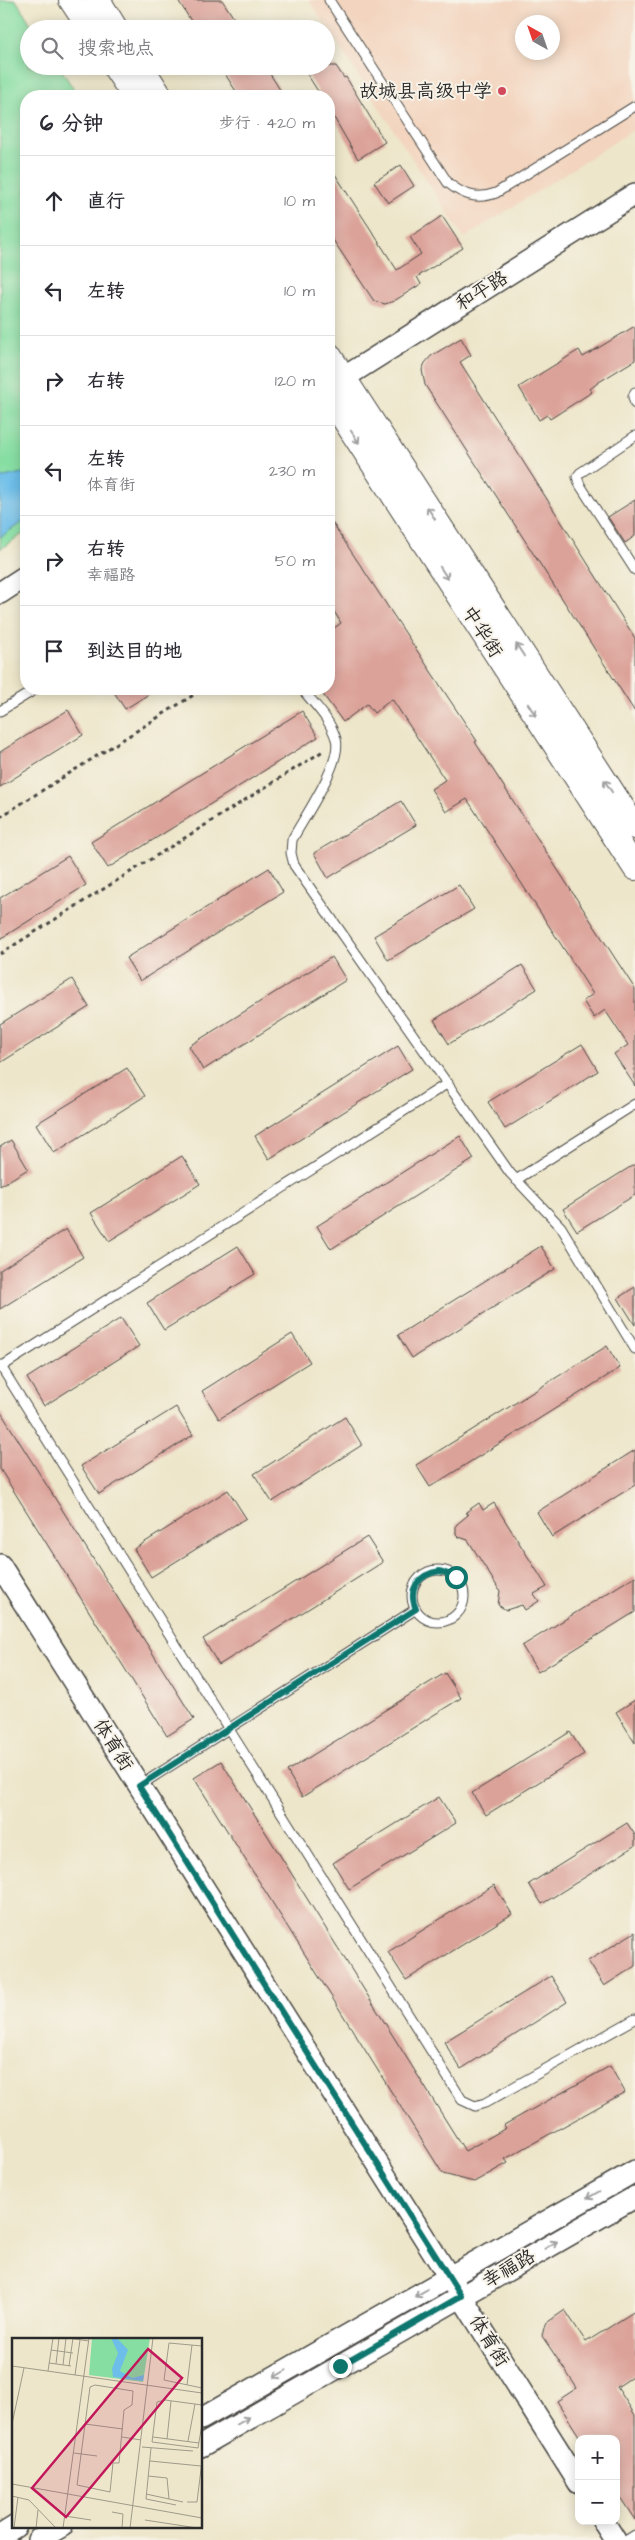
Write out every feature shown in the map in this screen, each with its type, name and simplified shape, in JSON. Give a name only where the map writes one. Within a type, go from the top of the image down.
[{"type":"main road","points":[[71,0],[84,20]]},
{"type":"main road","points":[[98,0],[110,20]]},
{"type":"main road","points":[[120,75],[130,90]]},
{"type":"main road","points":[[147,75],[156,90]]},
{"type":"main road","name":"中华街","points":[[336,382],[635,827]]},
{"type":"main road","name":"中华街","points":[[335,405],[635,868]]},
{"type":"street","name":"和平路","points":[[336,382],[635,194]]},
{"type":"street","points":[[0,593],[20,580]]},
{"type":"street","name":"体育街","points":[[0,1565],[577,2480]]},
{"type":"street","name":"幸福路","points":[[202,2418],[635,2171]]},
{"type":"street","name":"幸福路","points":[[202,2445],[635,2197]]},
{"type":"street","points":[[606,2525],[615,2540]]},
{"type":"street","points":[[0,2536],[13,2528]]},
{"type":"street","points":[[38,2540],[59,2528]]},
{"type":"lane","points":[[329,0],[448,183],[470,196],[486,197],[496,192],[635,106]]},
{"type":"lane","points":[[635,392],[633,397],[635,404]]},
{"type":"lane","points":[[635,436],[580,473],[578,477],[580,485],[635,570]]},
{"type":"lane","points":[[0,711],[26,695]]},
{"type":"lane","points":[[307,695],[330,723],[337,741],[337,752],[332,766],[292,840],[291,853],[294,865],[516,1180],[561,1226],[635,1349]]},
{"type":"lane","points":[[448,1083],[1,1366],[462,2100],[475,2106],[485,2103],[635,2019]]},
{"type":"lane","points":[[516,1180],[635,1104]]},
{"type":"lane","points":[[430,1572],[448,1572],[461,1584],[464,1602],[454,1616],[445,1621],[430,1621],[416,1609],[412,1597],[413,1590],[423,1576],[430,1572]]},
{"type":"lane","points":[[139,1786],[416,1609]]},
{"type":"lane","points":[[627,2540],[635,2535]]},
{"type":"path","points":[[0,817],[193,695]]},
{"type":"path","points":[[0,954],[337,741]]},
{"type":"shaded area","name":"故城县高级中学","points":[[309,0],[635,0],[635,129],[464,238],[335,40],[335,20],[322,20]]},
{"type":"green space","points":[[0,0],[16,0],[28,20],[20,20],[20,75],[65,75],[74,90],[20,90],[20,536],[0,549]]},
{"type":"water","points":[[20,473],[20,524],[0,537],[0,478]]},
{"type":"building","points":[[178,0],[222,0],[235,20],[190,20]]},
{"type":"building","points":[[336,66],[344,78],[346,77],[385,142],[358,159],[335,119],[335,90],[317,90],[308,75],[335,75]]},
{"type":"building","points":[[226,75],[271,75],[280,90],[235,90]]},
{"type":"building","points":[[401,165],[414,186],[388,203],[374,182]]},
{"type":"building","points":[[335,174],[397,270],[421,254],[410,237],[442,216],[463,248],[417,277],[421,284],[394,301],[385,304],[374,301],[335,243]]},
{"type":"building","points":[[635,326],[635,360],[599,382],[590,389],[592,392],[550,419],[547,415],[539,420],[519,387],[579,350],[583,357]]},
{"type":"building","points":[[461,338],[471,355],[460,362],[635,638],[635,712],[425,385],[422,370],[425,363],[431,356]]},
{"type":"building","points":[[635,500],[635,536],[625,543],[608,517]]},
{"type":"building","points":[[335,527],[477,741],[475,742],[635,989],[635,1086],[614,1054],[628,1045],[605,1010],[594,1018],[583,1001],[593,994],[467,799],[446,812],[431,789],[445,780],[392,699],[374,713],[367,704],[343,722],[323,695],[335,695],[335,628],[341,623],[335,613]]},
{"type":"building","points":[[116,695],[147,695],[125,709]]},
{"type":"building","points":[[68,710],[83,735],[0,787],[0,752]]},
{"type":"building","points":[[302,711],[318,737],[108,868],[91,842]]},
{"type":"building","points":[[401,801],[416,825],[328,878],[314,853]]},
{"type":"building","points":[[68,856],[86,885],[0,939],[0,898]]},
{"type":"building","points":[[269,868],[283,892],[140,981],[126,958]]},
{"type":"building","points":[[459,885],[474,909],[388,960],[374,936]]},
{"type":"building","points":[[332,957],[346,980],[203,1070],[189,1046]]},
{"type":"building","points":[[522,965],[537,989],[449,1044],[434,1020]]},
{"type":"building","points":[[72,979],[89,1007],[0,1063],[0,1024]]},
{"type":"building","points":[[582,1044],[598,1071],[505,1129],[488,1102]]},
{"type":"building","points":[[398,1046],[412,1069],[269,1159],[255,1136]]},
{"type":"building","points":[[127,1068],[145,1096],[54,1153],[36,1124]]},
{"type":"building","points":[[460,1136],[474,1159],[331,1249],[317,1226]]},
{"type":"building","points":[[11,1140],[28,1169],[0,1186],[0,1147]]},
{"type":"building","points":[[182,1156],[200,1184],[109,1241],[91,1213]]},
{"type":"building","points":[[635,1164],[635,1195],[577,1231],[563,1209]]},
{"type":"building","points":[[66,1229],[83,1257],[0,1309],[0,1270]]},
{"type":"building","points":[[238,1246],[255,1274],[164,1330],[147,1303]]},
{"type":"building","points":[[541,1246],[555,1269],[412,1358],[398,1335]]},
{"type":"building","points":[[635,1287],[635,1325],[618,1298]]},
{"type":"building","points":[[121,1318],[139,1346],[44,1406],[27,1378]]},
{"type":"building","points":[[292,1334],[310,1362],[219,1419],[202,1391]]},
{"type":"building","points":[[607,1346],[620,1368],[430,1487],[416,1465]]},
{"type":"building","points":[[176,1407],[193,1435],[99,1494],[81,1466]]},
{"type":"building","points":[[0,1411],[194,1719],[167,1736],[0,1469]]},
{"type":"building","points":[[345,1417],[362,1445],[272,1502],[254,1474]]},
{"type":"building","points":[[635,1450],[635,1485],[552,1537],[537,1512]]},
{"type":"building","points":[[228,1490],[246,1518],[151,1577],[134,1549]]},
{"type":"building","points":[[479,1503],[483,1510],[494,1503],[547,1587],[534,1594],[539,1601],[525,1610],[522,1605],[506,1610],[498,1605],[500,1591],[468,1540],[456,1534],[456,1525],[468,1515],[466,1512]]},
{"type":"building","points":[[367,1537],[383,1562],[219,1665],[203,1639]]},
{"type":"building","points":[[635,1576],[635,1612],[538,1672],[522,1646]]},
{"type":"building","points":[[445,1673],[461,1698],[302,1797],[287,1771]]},
{"type":"building","points":[[635,1700],[635,1743],[616,1712]]},
{"type":"building","points":[[570,1732],[584,1754],[486,1815],[472,1793]]},
{"type":"building","points":[[221,1761],[465,2151],[506,2128],[504,2125],[610,2066],[625,2092],[505,2159],[508,2163],[474,2182],[443,2174],[194,1778]]},
{"type":"building","points":[[439,1797],[456,1823],[349,1889],[333,1863]]},
{"type":"building","points":[[627,1823],[635,1835],[635,1846],[542,1904],[529,1884]]},
{"type":"building","points":[[494,1885],[512,1914],[406,1980],[388,1952]]},
{"type":"building","points":[[635,1932],[635,1966],[604,1986],[588,1961]]},
{"type":"building","points":[[551,1976],[567,2002],[461,2069],[444,2042]]},
{"type":"building","points":[[565,2310],[586,2342],[635,2311],[635,2375],[617,2387],[635,2415],[635,2520],[620,2497],[620,2435],[578,2435],[557,2401],[577,2388],[542,2336],[545,2324]]},
{"type":"place","name":"故城县高级中学","points":[[502,91]]},
{"type":"route","points":[[340,2366],[461,2296],[139,1786],[416,1609],[412,1597],[413,1590],[423,1576],[430,1572],[440,1571],[448,1572],[456,1577]]}]
